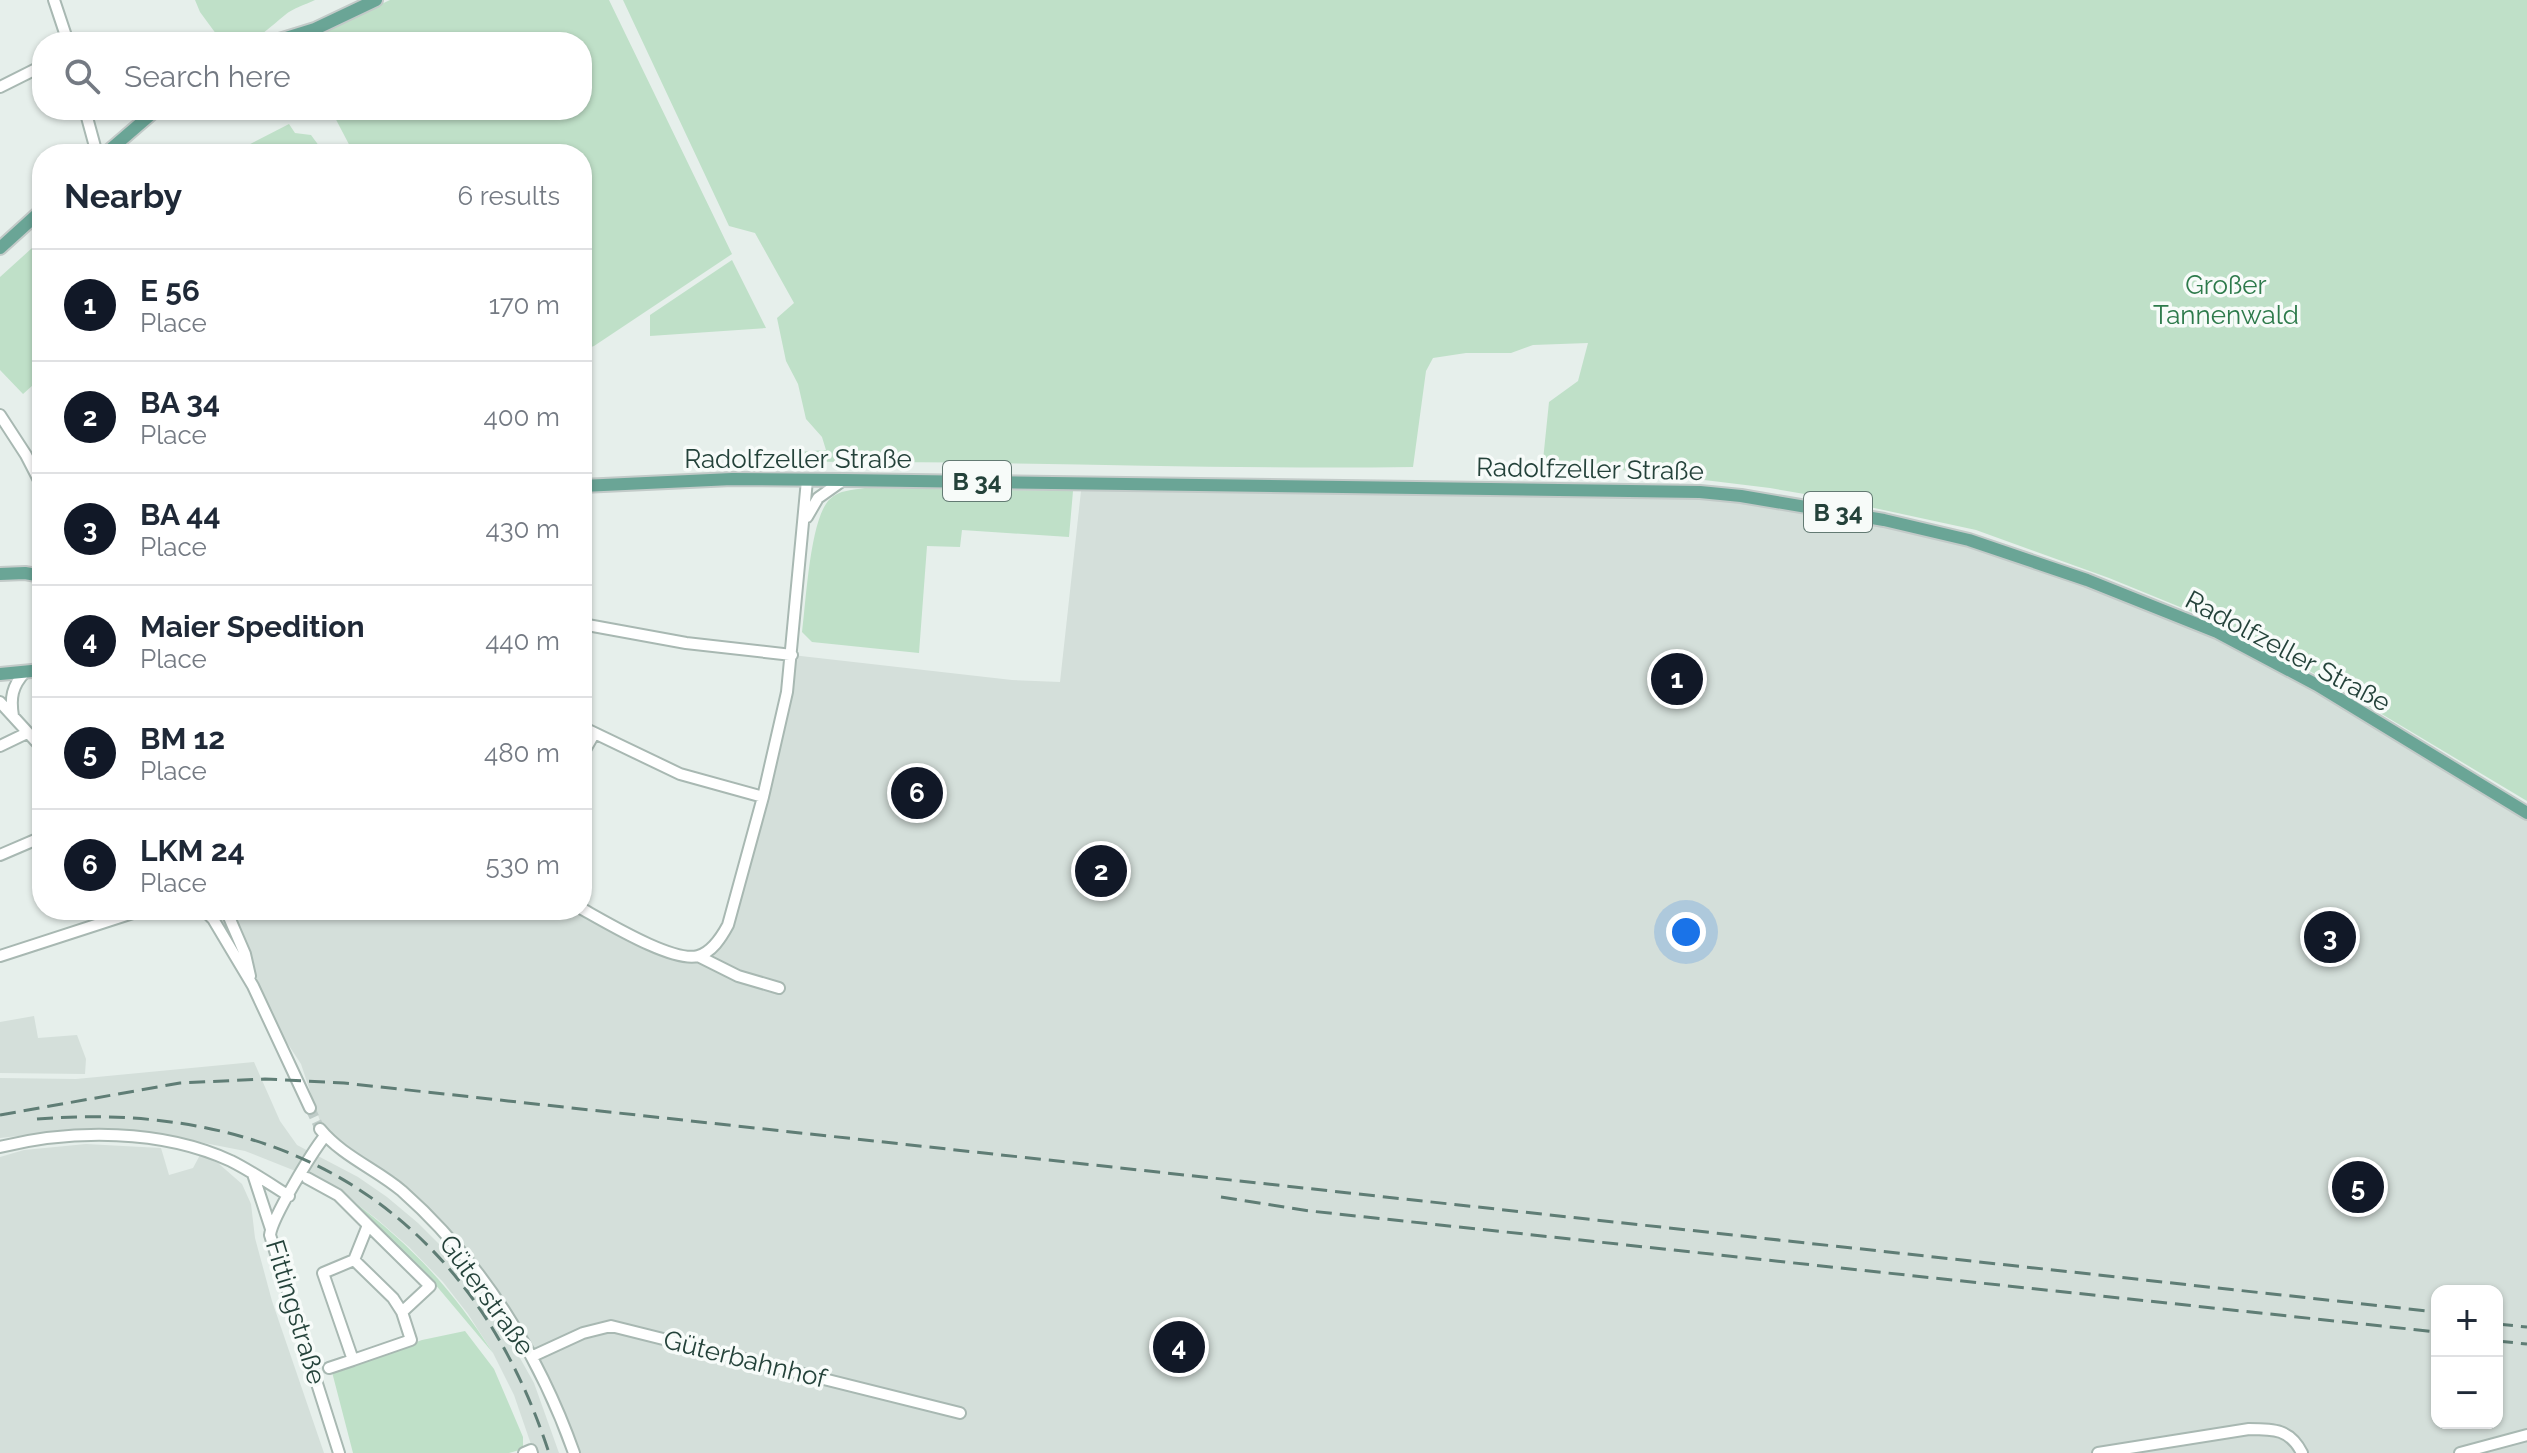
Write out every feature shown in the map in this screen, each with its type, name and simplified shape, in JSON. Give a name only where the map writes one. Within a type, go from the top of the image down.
[{"type":"main road","points":[[305,32],[376,0]]},
{"type":"main road","points":[[117,144],[144,120]]},
{"type":"main road","points":[[2,246],[32,219]]},
{"type":"main road","name":"Radolfzeller Straße","points":[[592,486],[717,480],[844,480],[1700,492],[1884,520],[1969,540],[2087,580],[2217,632],[2317,685],[2527,813]]},
{"type":"main road","points":[[0,574],[32,574]]},
{"type":"main road","points":[[0,674],[32,671]]},
{"type":"street","points":[[54,0],[65,32]]},
{"type":"street","points":[[0,87],[32,71]]},
{"type":"street","points":[[88,120],[94,144]]},
{"type":"street","points":[[0,415],[32,467]]},
{"type":"street","points":[[698,956],[717,943],[728,925],[785,705],[807,480]]},
{"type":"street","points":[[804,522],[818,498],[844,480]]},
{"type":"street","points":[[592,626],[686,643],[792,655]]},
{"type":"street","points":[[13,716],[11,700],[15,683],[25,672]]},
{"type":"street","points":[[0,702],[32,738]]},
{"type":"street","points":[[0,746],[27,733]]},
{"type":"street","points":[[592,738],[594,734],[680,774],[763,797]]},
{"type":"street","points":[[0,855],[32,841]]},
{"type":"street","points":[[592,914],[651,945],[680,955],[698,956],[738,976],[779,988]]},
{"type":"street","points":[[0,956],[110,920]]},
{"type":"street","points":[[214,920],[253,986],[310,1108]]},
{"type":"street","points":[[230,920],[245,954],[253,986]]},
{"type":"street","name":"Fittingstraße","points":[[322,1132],[271,1229],[271,1244],[339,1453]]},
{"type":"street","name":"Güterstraße","points":[[322,1132],[399,1189],[453,1243],[478,1274],[533,1356],[574,1453]]},
{"type":"street","points":[[0,1147],[60,1137],[129,1137],[167,1142],[210,1153],[289,1196]]},
{"type":"street","points":[[253,1174],[271,1229]]},
{"type":"street","points":[[307,1178],[338,1195],[430,1286],[402,1312]]},
{"type":"street","points":[[353,1360],[323,1273],[354,1260],[368,1225]]},
{"type":"street","points":[[329,1368],[411,1340],[402,1312],[393,1298],[354,1260]]},
{"type":"street","name":"Güterbahnhof","points":[[533,1356],[583,1333],[611,1326],[960,1413]]},
{"type":"street","points":[[2098,1453],[2249,1429],[2274,1429],[2288,1434],[2302,1453]]},
{"type":"street","points":[[2460,1453],[2527,1435]]},
{"type":"shaded area","points":[[1082,482],[1700,492],[1969,540],[2217,632],[2527,813],[2527,1453],[574,1453],[533,1356],[478,1274],[423,1211],[325,1136],[301,1064],[259,1000],[221,920],[592,920],[592,915],[651,945],[698,956],[728,925],[792,655],[1012,680],[1060,682]]},
{"type":"shaded area","points":[[34,1016],[38,1038],[77,1035],[86,1059],[85,1074],[0,1073],[0,1022]]},
{"type":"shaded area","points":[[254,1062],[280,1121],[297,1145],[358,1177],[387,1197],[455,1260],[485,1296],[534,1383],[559,1453],[534,1453],[514,1395],[493,1353],[443,1282],[378,1220],[318,1180],[245,1151],[138,1130],[83,1129],[0,1138],[0,1078],[76,1079]]},
{"type":"shaded area","points":[[86,1144],[161,1148],[169,1175],[193,1168],[200,1155],[218,1163],[242,1184],[251,1204],[255,1238],[272,1301],[324,1453],[0,1453],[0,1157],[24,1150]]},
{"type":"green space","points":[[195,0],[315,0],[295,8],[264,32],[215,32]]},
{"type":"green space","points":[[390,0],[609,0],[732,254],[592,347],[592,144],[349,144],[336,120],[592,120],[592,32],[322,32]]},
{"type":"green space","name":"Großer Tannenwald","points":[[623,0],[2527,0],[2527,801],[2308,670],[2224,625],[2109,578],[1976,530],[1770,488],[1589,466],[1542,470],[1549,402],[1578,381],[1588,343],[1533,345],[1511,353],[1466,353],[1433,358],[1426,371],[1413,467],[787,460],[796,452],[826,450],[822,437],[806,419],[798,384],[786,361],[777,318],[794,303],[755,233],[729,226]]},
{"type":"green space","points":[[289,124],[295,133],[311,135],[318,144],[250,144]]},
{"type":"green space","points":[[32,248],[32,386],[23,394],[0,370],[0,277]]},
{"type":"green space","points":[[732,260],[766,328],[650,336],[650,315]]},
{"type":"green space","points":[[865,488],[1073,491],[1069,537],[962,530],[960,547],[927,546],[919,653],[812,642],[802,632],[818,523],[823,509],[834,496]]},
{"type":"green space","points":[[349,1198],[428,1268],[462,1308],[493,1353],[434,1283]]},
{"type":"green space","points":[[465,1331],[494,1369],[523,1437],[523,1449],[509,1453],[353,1453],[332,1372],[422,1340]]},
{"type":"tunnel","points":[[310,1108],[320,1129]]},
{"type":"railway","points":[[0,1115],[180,1083],[265,1079],[344,1083],[2431,1311]]},
{"type":"railway","points":[[37,1119],[128,1118],[212,1129],[288,1153],[358,1188],[419,1237],[471,1297],[515,1369],[549,1453]]},
{"type":"railway","points":[[1221,1197],[1310,1211],[2431,1331]]},
{"type":"railway","points":[[2503,1325],[2527,1327]]},
{"type":"railway","points":[[2503,1342],[2527,1344]]},
{"type":"place","name":"E 56","points":[[1677,679]]},
{"type":"place","name":"LKM 24","points":[[917,793]]},
{"type":"place","name":"BA 34","points":[[1101,871]]},
{"type":"place","name":"BA 44","points":[[2330,937]]},
{"type":"place","name":"BM 12","points":[[2358,1187]]},
{"type":"place","name":"Maier Spedition","points":[[1179,1347]]}]
